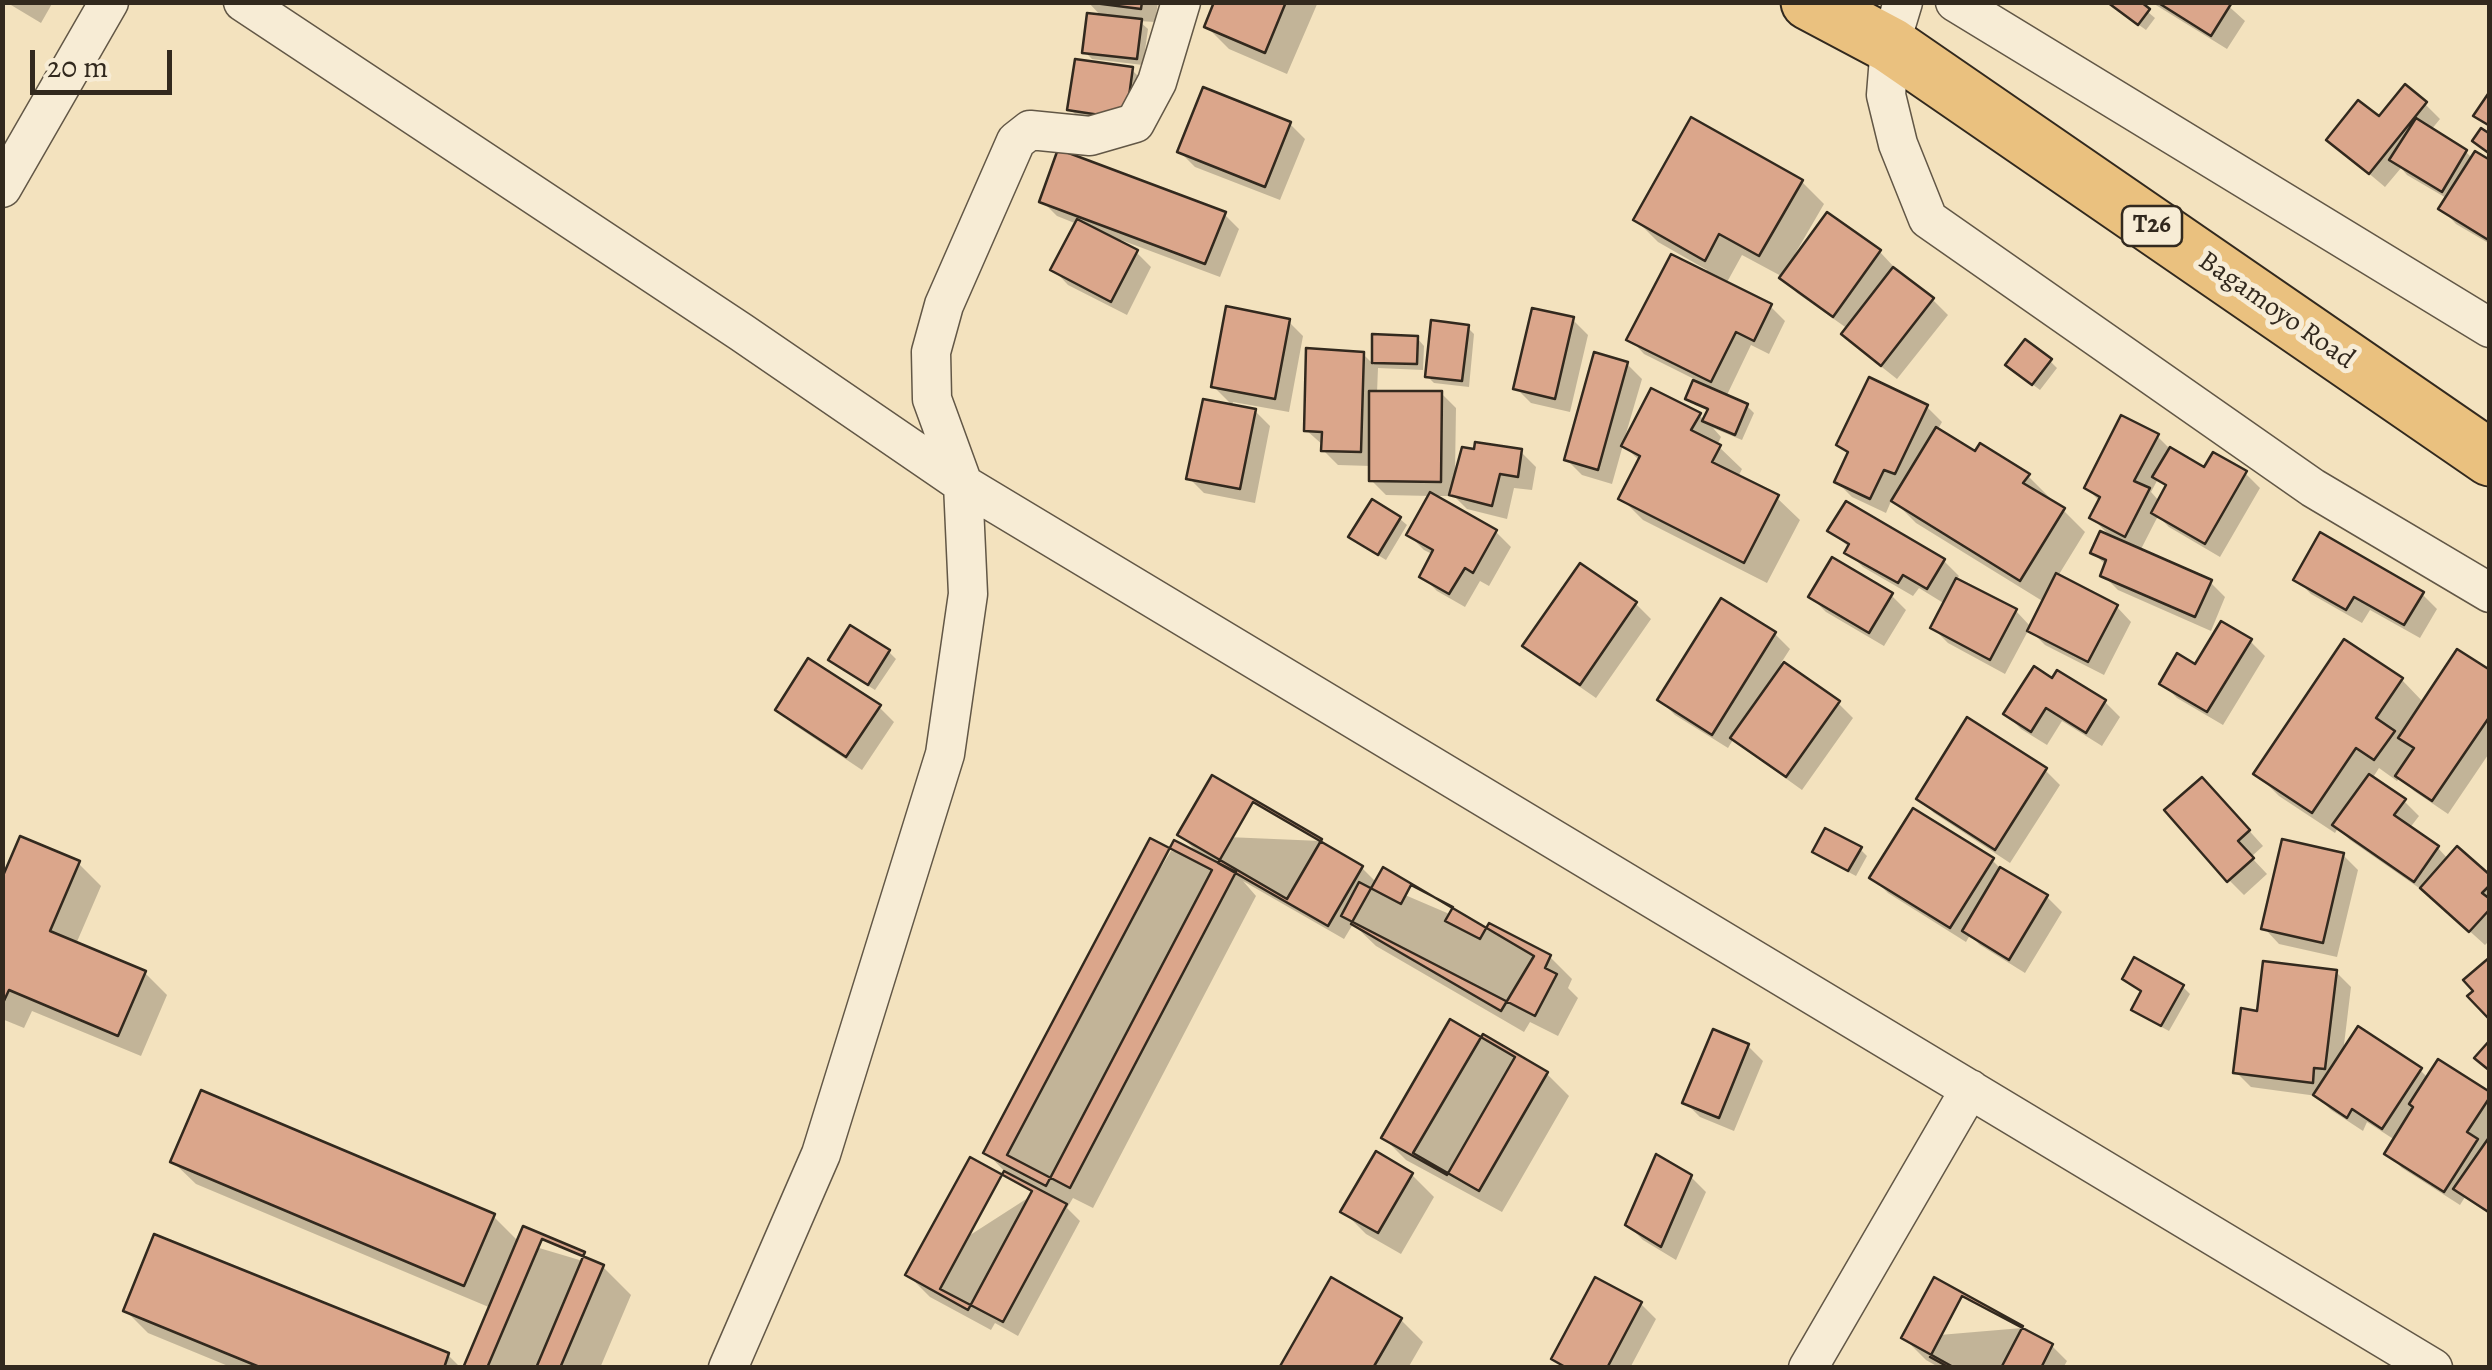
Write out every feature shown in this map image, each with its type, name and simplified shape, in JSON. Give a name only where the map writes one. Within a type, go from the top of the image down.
[{"type":"highway","name":"Bagamoyo Road","points":[[1810,2],[1896,24],[2490,458]]},
{"type":"street","points":[[2,188],[108,2]]},
{"type":"street","points":[[243,2],[963,484],[2433,1368]]},
{"type":"street","points":[[728,1368],[821,1154],[945,754],[968,594],[963,484],[932,399],[931,352],[944,305],[1016,140],[1030,130],[1090,136],[1135,124],[1157,82],[1181,2]]},
{"type":"street","points":[[1955,2],[2490,328]]},
{"type":"street","points":[[1896,24],[1886,95],[1898,144],[1928,219],[2312,488],[2490,593]]},
{"type":"street","points":[[1808,1368],[1970,1089]]},
{"type":"building","points":[[1086,2],[1142,2],[1141,9]]},
{"type":"building","points":[[1214,2],[1286,2],[1265,53],[1204,27]]},
{"type":"building","points":[[2107,2],[2141,2],[2150,9],[2138,25]]},
{"type":"building","points":[[2157,2],[2229,2],[2231,4],[2211,36]]},
{"type":"building","points":[[1087,13],[1142,19],[1137,59],[1082,53]]},
{"type":"building","points":[[1075,59],[1133,67],[1126,119],[1067,110]]},
{"type":"building","points":[[2405,84],[2427,102],[2369,174],[2326,140],[2358,100],[2379,116]]},
{"type":"building","points":[[1203,87],[1291,122],[1265,187],[1177,152]]},
{"type":"building","points":[[2490,91],[2490,126],[2473,116]]},
{"type":"building","points":[[1691,117],[1803,180],[1759,256],[1719,234],[1705,261],[1633,220]]},
{"type":"building","points":[[2416,118],[2467,150],[2442,192],[2389,160]]},
{"type":"building","points":[[2481,128],[2490,134],[2490,154],[2472,141]]},
{"type":"building","points":[[1058,149],[1226,212],[1205,264],[1039,202]]},
{"type":"building","points":[[2475,151],[2490,160],[2490,241],[2438,209]]},
{"type":"building","points":[[1827,212],[1881,250],[1833,317],[1779,278]]},
{"type":"building","points":[[1077,219],[1138,250],[1111,302],[1050,270]]},
{"type":"building","points":[[1671,254],[1772,304],[1754,341],[1736,332],[1711,382],[1626,340]]},
{"type":"building","points":[[1893,267],[1934,298],[1881,366],[1841,334]]},
{"type":"building","points":[[1226,306],[1290,319],[1275,399],[1211,387]]},
{"type":"building","points":[[1532,308],[1574,317],[1555,399],[1513,389]]},
{"type":"building","points":[[1431,320],[1469,325],[1462,381],[1425,377]]},
{"type":"building","points":[[1372,334],[1418,336],[1417,364],[1372,363]]},
{"type":"building","points":[[2025,339],[2052,359],[2032,385],[2005,365]]},
{"type":"building","points":[[1306,348],[1364,352],[1361,452],[1321,451],[1322,432],[1304,431]]},
{"type":"building","points":[[1594,352],[1628,362],[1598,470],[1564,460]]},
{"type":"building","points":[[1869,377],[1928,405],[1895,474],[1884,470],[1870,499],[1834,482],[1848,452],[1836,445]]},
{"type":"building","points":[[1693,380],[1748,404],[1735,435],[1702,421],[1708,409],[1685,399]]},
{"type":"building","points":[[1651,388],[1701,413],[1691,430],[1721,445],[1712,462],[1779,495],[1744,563],[1618,499],[1640,456],[1621,446]]},
{"type":"building","points":[[1369,391],[1442,391],[1441,482],[1369,481]]},
{"type":"building","points":[[1203,399],[1256,409],[1240,489],[1186,479]]},
{"type":"building","points":[[2121,415],[2159,434],[2134,481],[2150,488],[2125,537],[2089,518],[2100,497],[2084,488]]},
{"type":"building","points":[[1936,427],[1975,451],[1980,443],[2030,474],[2023,483],[2065,508],[2020,581],[1891,501]]},
{"type":"building","points":[[1475,442],[1522,449],[1518,477],[1500,474],[1492,506],[1449,495],[1462,447],[1474,449]]},
{"type":"building","points":[[2170,447],[2204,467],[2213,452],[2247,471],[2205,544],[2151,513],[2166,485],[2152,477]]},
{"type":"building","points":[[1430,492],[1497,530],[1473,573],[1465,568],[1449,594],[1419,577],[1433,550],[1406,535]]},
{"type":"building","points":[[1372,499],[1401,517],[1378,555],[1348,537]]},
{"type":"building","points":[[1846,501],[1945,559],[1927,589],[1903,575],[1898,583],[1844,553],[1849,544],[1827,531]]},
{"type":"building","points":[[2100,531],[2212,580],[2195,617],[2100,576],[2106,560],[2090,553]]},
{"type":"building","points":[[2320,532],[2424,592],[2404,625],[2354,597],[2346,610],[2293,580]]},
{"type":"building","points":[[1832,557],[1893,593],[1869,633],[1808,597]]},
{"type":"building","points":[[1580,563],[1637,602],[1580,685],[1522,646]]},
{"type":"building","points":[[2056,573],[2118,605],[2088,662],[2027,631]]},
{"type":"building","points":[[1956,578],[2017,609],[1990,660],[1930,628]]},
{"type":"building","points":[[1721,598],[1776,632],[1712,735],[1657,700]]},
{"type":"building","points":[[2221,621],[2252,639],[2207,712],[2159,684],[2177,653],[2195,664]]},
{"type":"building","points":[[850,625],[890,650],[868,685],[828,660]]},
{"type":"building","points":[[2344,639],[2403,678],[2376,718],[2395,731],[2374,760],[2356,748],[2312,813],[2253,774]]},
{"type":"building","points":[[2457,649],[2490,670],[2490,716],[2432,801],[2395,776],[2414,748],[2398,738]]},
{"type":"building","points":[[808,658],[881,705],[846,757],[775,710]]},
{"type":"building","points":[[1784,662],[1840,701],[1786,777],[1730,738]]},
{"type":"building","points":[[2034,666],[2052,678],[2057,670],[2106,700],[2086,733],[2046,708],[2031,732],[2003,714]]},
{"type":"building","points":[[1967,717],[2047,768],[1995,850],[1916,799]]},
{"type":"building","points":[[2369,774],[2406,799],[2394,815],[2439,846],[2414,882],[2332,825]]},
{"type":"building","points":[[1212,775],[1322,839],[1287,899],[1177,835]]},
{"type":"building","points":[[2202,777],[2250,830],[2238,841],[2254,858],[2227,882],[2164,810]]},
{"type":"building","points":[[1253,802],[1363,866],[1328,926],[1218,863]]},
{"type":"building","points":[[1913,808],[1994,858],[1950,928],[1869,878]]},
{"type":"building","points":[[1825,828],[1862,847],[1848,871],[1812,852]]},
{"type":"building","points":[[20,836],[80,861],[50,931],[146,971],[118,1036],[9,990],[2,1005],[2,878]]},
{"type":"building","points":[[1150,838],[1212,870],[1046,1186],[983,1153]]},
{"type":"building","points":[[2282,839],[2344,853],[2323,943],[2261,929]]},
{"type":"building","points":[[1174,840],[1236,872],[1070,1188],[1007,1155]]},
{"type":"building","points":[[2457,846],[2490,875],[2490,885],[2482,893],[2490,899],[2490,909],[2469,932],[2420,888]]},
{"type":"building","points":[[1383,867],[1534,956],[1501,1011],[1351,924]]},
{"type":"building","points":[[2000,867],[2048,895],[2009,960],[1962,931]]},
{"type":"building","points":[[1359,882],[1401,904],[1411,885],[1453,907],[1445,921],[1480,939],[1489,923],[1551,955],[1545,968],[1557,974],[1535,1016],[1341,916]]},
{"type":"building","points":[[2134,957],[2184,985],[2161,1026],[2131,1010],[2141,991],[2122,979]]},
{"type":"building","points":[[2490,957],[2490,1020],[2467,996],[2473,991],[2463,980]]},
{"type":"building","points":[[2263,961],[2337,970],[2325,1069],[2314,1068],[2313,1083],[2233,1073],[2241,1008],[2257,1011]]},
{"type":"building","points":[[1450,1019],[1515,1057],[1447,1175],[1381,1138]]},
{"type":"building","points":[[2358,1026],[2422,1068],[2382,1129],[2352,1109],[2347,1118],[2313,1095]]},
{"type":"building","points":[[1713,1029],[1749,1044],[1719,1118],[1682,1103]]},
{"type":"building","points":[[1483,1034],[1548,1072],[1479,1191],[1413,1153]]},
{"type":"building","points":[[2490,1040],[2490,1071],[2474,1058]]},
{"type":"building","points":[[2438,1059],[2490,1092],[2467,1132],[2478,1139],[2444,1192],[2384,1154]]},
{"type":"building","points":[[201,1090],[495,1214],[464,1286],[170,1162]]},
{"type":"building","points":[[2490,1136],[2490,1213],[2453,1189]]},
{"type":"building","points":[[1376,1151],[1413,1173],[1378,1233],[1340,1212]]},
{"type":"building","points":[[1656,1154],[1692,1175],[1661,1247],[1625,1225]]},
{"type":"building","points":[[970,1157],[1032,1191],[968,1310],[905,1275]]},
{"type":"building","points":[[1004,1171],[1067,1204],[1003,1322],[940,1289]]},
{"type":"building","points":[[523,1226],[585,1252],[536,1368],[463,1368]]},
{"type":"building","points":[[154,1234],[449,1353],[444,1368],[262,1368],[123,1311]]},
{"type":"building","points":[[542,1239],[604,1265],[560,1368],[487,1368]]},
{"type":"building","points":[[1331,1277],[1402,1318],[1373,1368],[1279,1368]]},
{"type":"building","points":[[1595,1277],[1642,1302],[1607,1368],[1567,1368],[1551,1359]]},
{"type":"building","points":[[1934,1277],[2023,1326],[2001,1368],[1955,1368],[1901,1338]]},
{"type":"building","points":[[1962,1296],[2053,1344],[2041,1368],[1950,1368],[1930,1357]]}]
